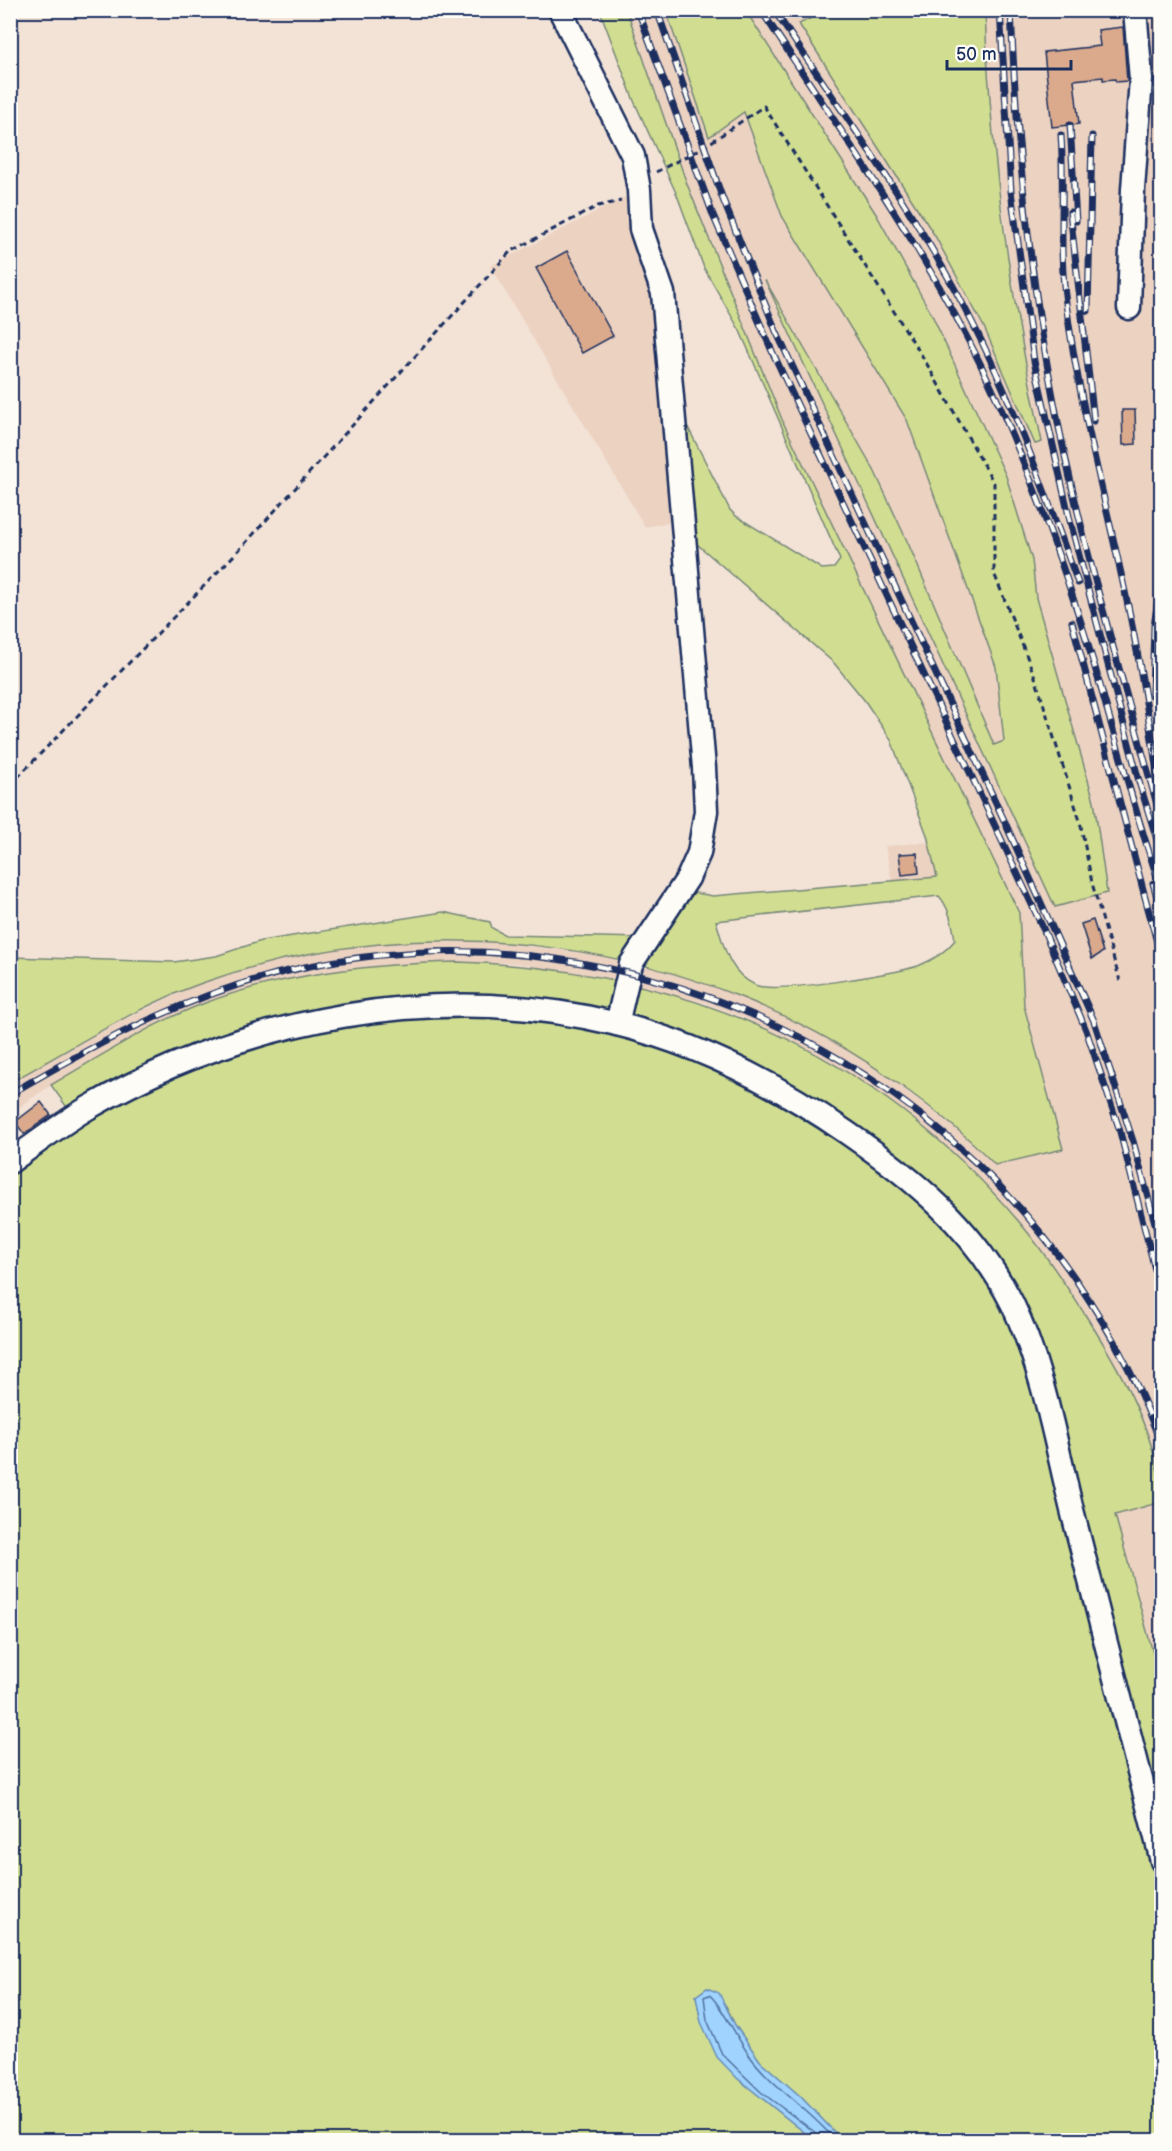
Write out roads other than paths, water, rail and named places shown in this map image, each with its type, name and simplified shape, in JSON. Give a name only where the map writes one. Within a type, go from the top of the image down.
[{"type":"lane","points":[[560,10],[633,156],[639,190],[641,229],[663,293],[667,317],[671,407],[680,470],[685,565],[706,811],[702,842],[694,867],[637,952],[627,978],[617,1024]]},
{"type":"lane","points":[[1130,308],[1133,189],[1141,79],[1135,10]]},
{"type":"lane","points":[[10,1162],[65,1122],[130,1086],[244,1039],[310,1022],[369,1013],[460,1006],[543,1011],[617,1024],[737,1067],[815,1111],[898,1168],[925,1190],[974,1244],[997,1277],[1022,1327],[1042,1389],[1161,1861]]},
{"type":"water","points":[[707,1988],[719,1993],[735,2025],[760,2061],[800,2096],[842,2140],[814,2140],[737,2078],[717,2057],[701,2022],[696,1996]]},
{"type":"railway","points":[[638,10],[713,215],[772,351],[1042,926],[1086,1030],[1119,1128],[1162,1297]]},
{"type":"railway","points":[[657,10],[722,197],[776,331],[1003,818],[1094,1021],[1133,1141],[1162,1249]]},
{"type":"railway","points":[[761,10],[886,198],[944,295],[995,395],[1036,493],[1072,594],[1162,891]]},
{"type":"railway","points":[[774,10],[851,123],[949,278],[986,350],[1015,415],[1078,583]]},
{"type":"railway","points":[[1000,10],[1011,191],[1034,361],[1071,525],[1140,785],[1162,856]]},
{"type":"railway","points":[[1011,10],[1016,109],[1025,207],[1037,304],[1054,402],[1090,561],[1162,823]]},
{"type":"railway","points":[[1070,125],[1076,221]]},
{"type":"railway","points":[[1061,135],[1062,261],[1071,341],[1085,416],[1132,624],[1159,785]]},
{"type":"railway","points":[[1088,311],[1092,136]]},
{"type":"railway","points":[[1070,212],[1094,421]]},
{"type":"railway","points":[[1152,695],[1154,626],[1162,573]]},
{"type":"railway","points":[[1072,622],[1162,961]]},
{"type":"railway","points":[[1153,883],[1162,915]]},
{"type":"railway","points":[[10,1094],[116,1036],[189,1003],[265,977],[305,967],[415,953],[525,955],[633,974],[737,1008],[835,1057],[925,1119],[1006,1193],[1076,1280],[1125,1361],[1162,1448]]}]
